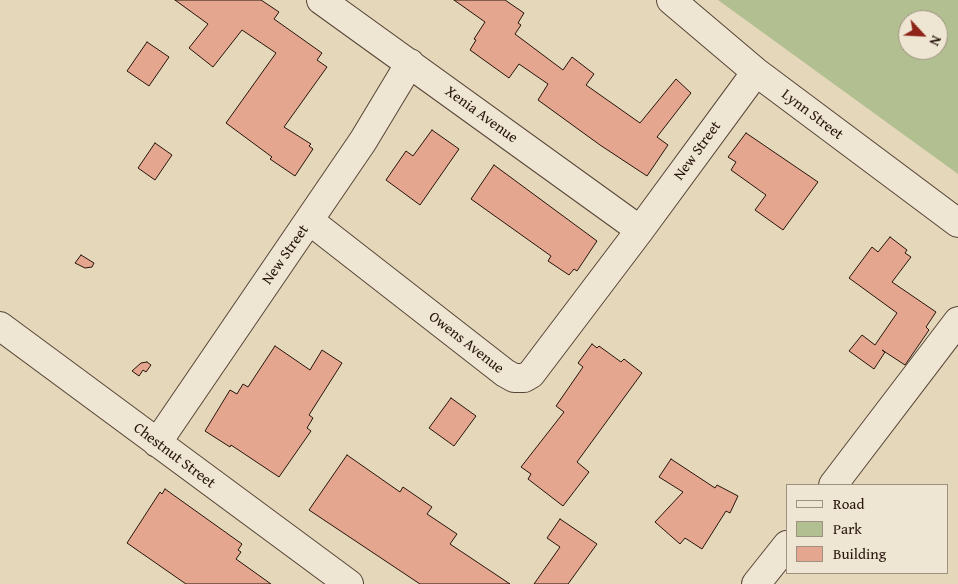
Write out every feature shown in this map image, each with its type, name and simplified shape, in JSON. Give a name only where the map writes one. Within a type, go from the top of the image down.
[{"type":"street","name":"Xenia Avenue","points":[[321,0],[640,230]]},
{"type":"street","name":"Lynn Street","points":[[672,0],[756,72],[958,223]]},
{"type":"street","name":"New Street","points":[[157,443],[310,221],[363,141],[410,63]]},
{"type":"street","name":"New Street","points":[[640,230],[756,72]]},
{"type":"street","name":"Owens Avenue","points":[[310,221],[505,374],[514,378],[524,378],[531,374],[640,230]]},
{"type":"street","points":[[834,484],[958,321]]},
{"type":"street","name":"Chestnut Street","points":[[0,326],[349,584]]},
{"type":"street","points":[[756,584],[786,546]]},
{"type":"green space","points":[[718,0],[958,0],[958,174]]},
{"type":"building","points":[[175,0],[261,0],[279,12],[274,19],[322,53],[317,60],[327,67],[284,127],[311,144],[309,146],[313,149],[295,176],[270,159],[272,157],[226,123],[276,53],[242,30],[213,67],[189,48],[208,24]]},
{"type":"building","points":[[454,0],[505,0],[524,13],[518,23],[521,25],[515,34],[563,70],[572,57],[594,74],[586,85],[640,123],[676,79],[691,93],[657,137],[668,145],[647,176],[538,100],[548,84],[519,64],[509,78],[470,50],[476,40],[474,39],[485,22]]},
{"type":"building","points":[[147,42],[169,57],[149,86],[127,71]]},
{"type":"building","points":[[432,130],[459,149],[420,205],[386,180],[406,151],[413,156]]},
{"type":"building","points":[[746,133],[818,182],[783,230],[755,210],[766,195],[731,170],[736,162],[728,157]]},
{"type":"building","points":[[155,143],[172,155],[155,180],[138,168]]},
{"type":"building","points":[[494,165],[597,241],[577,271],[574,269],[569,275],[548,261],[551,256],[471,199]]},
{"type":"building","points":[[890,237],[907,250],[905,253],[911,257],[892,282],[936,312],[926,327],[929,330],[905,365],[882,350],[885,352],[874,369],[849,351],[862,335],[875,345],[897,313],[849,278],[872,247],[878,252]]},
{"type":"building","points":[[81,255],[94,263],[92,267],[85,268],[75,263]]},
{"type":"building","points":[[592,344],[597,348],[599,346],[621,362],[624,359],[642,373],[577,462],[589,472],[563,506],[528,479],[531,474],[521,467],[564,412],[556,406],[583,367],[578,363]]},
{"type":"building","points":[[275,346],[310,370],[322,350],[342,363],[309,415],[313,418],[307,428],[311,431],[279,477],[231,445],[230,447],[205,431],[230,390],[237,394],[243,384],[248,387]]},
{"type":"building","points":[[147,362],[151,365],[146,372],[143,370],[139,376],[132,371],[141,363]]},
{"type":"building","points":[[451,398],[476,416],[454,446],[429,428]]},
{"type":"building","points":[[347,455],[400,492],[403,487],[432,507],[427,514],[457,534],[450,544],[510,584],[420,584],[309,510]]},
{"type":"building","points":[[671,459],[715,488],[717,485],[738,496],[730,513],[726,511],[702,549],[685,538],[680,544],[655,522],[683,492],[659,477]]},
{"type":"building","points":[[165,489],[242,544],[238,550],[241,552],[236,559],[271,584],[186,584],[127,543],[160,492],[162,494]]},
{"type":"building","points":[[560,519],[597,544],[568,584],[534,584],[560,547],[547,538]]}]
